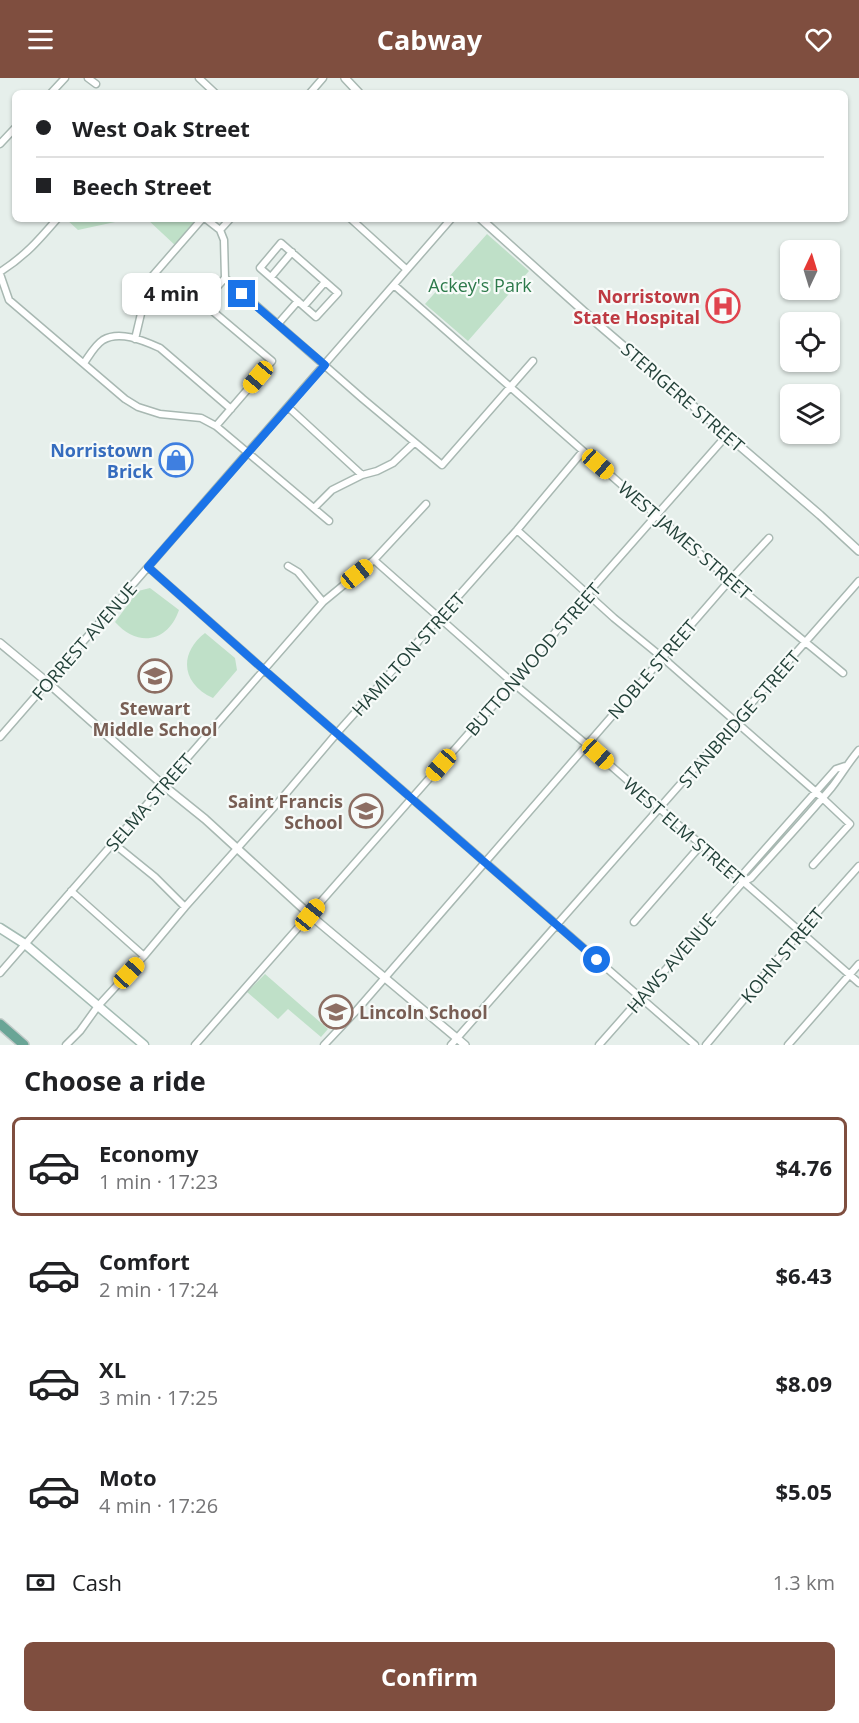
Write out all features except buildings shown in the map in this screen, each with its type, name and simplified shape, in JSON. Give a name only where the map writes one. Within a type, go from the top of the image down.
[{"type":"main road","points":[[0,928],[25,944],[144,1045]]},
{"type":"main road","points":[[0,1024],[24,1045]]},
{"type":"street","points":[[54,90],[65,78]]},
{"type":"street","points":[[88,78],[96,84]]},
{"type":"street","points":[[199,78],[212,90]]},
{"type":"street","points":[[313,90],[323,78]]},
{"type":"street","points":[[345,78],[356,90]]},
{"type":"street","points":[[0,144],[12,131]]},
{"type":"street","points":[[54,222],[32,248],[0,273],[9,300],[125,399],[160,414],[201,418],[216,426],[329,521]]},
{"type":"street","points":[[135,339],[149,280],[201,222]]},
{"type":"street","points":[[208,222],[220,230],[224,240],[225,278],[204,303],[272,360],[216,426]]},
{"type":"street","points":[[220,230],[227,222]]},
{"type":"street","points":[[354,222],[406,269]]},
{"type":"street","name":"FORREST AVENUE","points":[[0,737],[448,222]]},
{"type":"street","name":"STERIGERE STREET","points":[[484,222],[598,325],[859,550]]},
{"type":"street","points":[[281,243],[338,293],[316,317],[271,277],[260,268],[281,243]]},
{"type":"street","points":[[271,277],[291,252]]},
{"type":"street","points":[[225,278],[442,465],[533,361]]},
{"type":"street","points":[[304,306],[325,282]]},
{"type":"street","name":"WEST JAMES STREET","points":[[394,285],[730,580],[843,673]]},
{"type":"street","points":[[278,324],[298,301]]},
{"type":"street","points":[[84,363],[103,340],[124,336],[135,339],[160,348],[231,409]]},
{"type":"street","points":[[288,407],[362,475]]},
{"type":"street","name":"BUTTONWOOD STREET","points":[[195,1045],[727,435]]},
{"type":"street","points":[[314,508],[332,490],[393,463],[414,443]]},
{"type":"street","name":"HAMILTON STREET","points":[[66,1045],[517,530],[583,451]]},
{"type":"street","name":"SELMA STREET","points":[[0,973],[323,602],[374,560],[426,504]]},
{"type":"street","points":[[517,530],[850,824],[813,865]]},
{"type":"street","name":"NOBLE STREET","points":[[324,1045],[769,538]]},
{"type":"street","name":"WEST ELM STREET","points":[[374,560],[859,983]]},
{"type":"street","points":[[288,566],[298,572],[323,602]]},
{"type":"street","points":[[148,567],[695,1045]]},
{"type":"street","name":"STANBRIDGE STREET","points":[[451,1045],[859,581]]},
{"type":"street","points":[[0,643],[205,819],[310,915],[465,1045]]},
{"type":"street","name":"HAWS AVENUE","points":[[599,1045],[743,882],[751,878],[823,798],[859,750]]},
{"type":"street","name":"HAWS AVENUE","points":[[743,882],[744,873],[836,769],[845,766]]},
{"type":"street","points":[[775,838],[782,844]]},
{"type":"street","points":[[113,843],[185,907]]},
{"type":"street","points":[[634,922],[701,845]]},
{"type":"street","name":"KOHN STREET","points":[[706,1045],[800,932],[859,866]]},
{"type":"street","points":[[71,891],[144,957]]},
{"type":"street","points":[[788,1045],[859,964]]},
{"type":"green space","points":[[69,222],[115,222],[78,230]]},
{"type":"green space","points":[[150,222],[198,222],[177,247]]},
{"type":"green space","name":"Ackey's Park","points":[[487,234],[529,271],[468,341],[425,304]]},
{"type":"green space","points":[[150,588],[179,610],[168,629],[160,635],[151,638],[133,636],[115,622],[138,591]]},
{"type":"green space","points":[[205,633],[235,658],[237,670],[213,698],[195,685],[187,668],[190,650]]},
{"type":"green space","points":[[265,974],[328,1029],[321,1037],[288,1009],[278,1019],[247,992]]},
{"type":"place","name":"Norristown State Hospital","points":[[723,306]]},
{"type":"place","name":"Norristown Brick","points":[[176,460]]},
{"type":"place","name":"Stewart Middle School","points":[[155,676]]},
{"type":"place","name":"Saint Francis School","points":[[366,811]]},
{"type":"place","name":"Lincoln School","points":[[336,1012]]},
{"type":"route","points":[[242,294],[325,365],[148,567],[597,960]]}]
